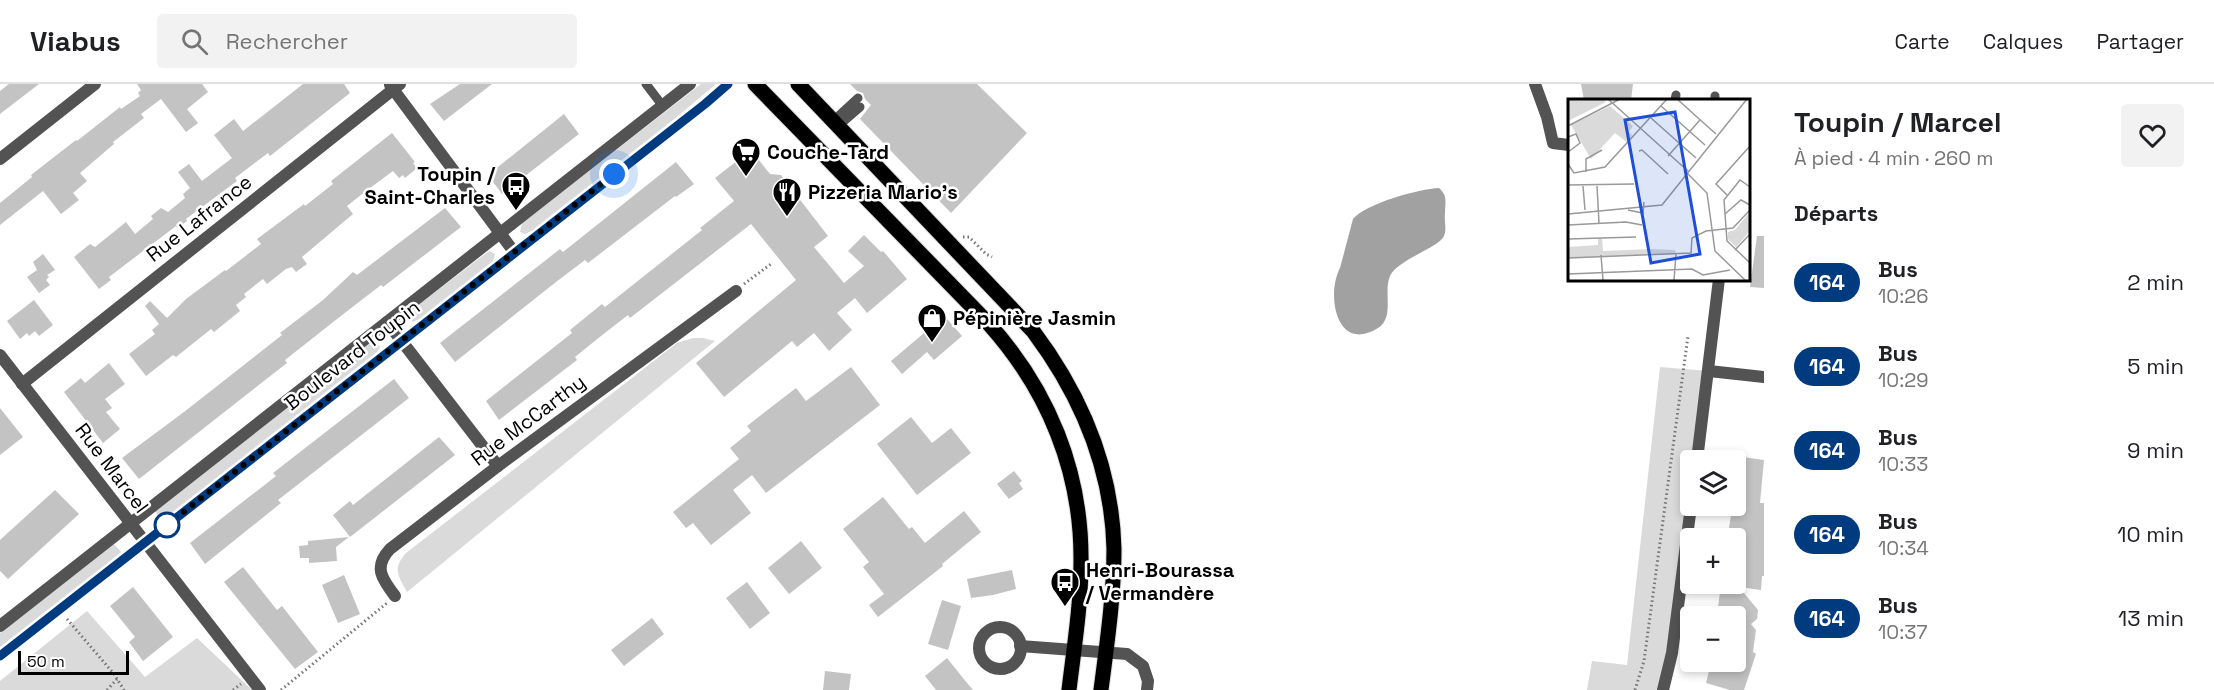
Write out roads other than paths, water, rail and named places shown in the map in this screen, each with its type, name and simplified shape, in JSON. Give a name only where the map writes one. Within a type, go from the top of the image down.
[{"type":"main road","points":[[755,84],[988,324],[1011,350],[1037,389],[1062,441],[1077,501],[1081,571],[1069,690]]},
{"type":"main road","points":[[798,84],[1028,325],[1051,356],[1073,393],[1098,452],[1105,476],[1112,520],[1113,576],[1101,690]]},
{"type":"street","points":[[0,159],[95,84]]},
{"type":"street","name":"Boulevard Toupin","points":[[0,626],[690,84]]},
{"type":"street","name":"Boulevard Toupin","points":[[0,656],[728,84]]},
{"type":"street","points":[[1535,84],[1547,117],[1553,143],[1568,145]]},
{"type":"street","points":[[394,86],[514,252]]},
{"type":"street","name":"Rue Lafrance","points":[[22,384],[394,86]]},
{"type":"street","points":[[1698,450],[1719,280]]},
{"type":"street","name":"Rue McCarthy","points":[[395,596],[383,581],[380,569],[381,558],[390,549],[498,466],[736,291]]},
{"type":"street","points":[[387,322],[498,466]]},
{"type":"street","name":"Rue Marcel","points":[[0,355],[260,690]]},
{"type":"street","points":[[1709,371],[1764,377]]},
{"type":"street","points":[[1663,690],[1672,653],[1690,516]]},
{"type":"street","points":[[1020,646],[1127,654],[1137,660],[1147,673],[1147,690]]},
{"type":"lane","points":[[646,84],[662,105]]},
{"type":"lane","points":[[836,123],[859,103]]},
{"type":"place","name":"Couche-Tard","points":[[746,178]]},
{"type":"place","name":"Toupin / Saint-Charles","points":[[516,212]]},
{"type":"place","name":"Pizzeria Mario's","points":[[787,218]]},
{"type":"place","name":"Pépinière Jasmin","points":[[932,344]]},
{"type":"place","name":"Henri-Bourassa / Vermandère","points":[[1065,608]]}]
